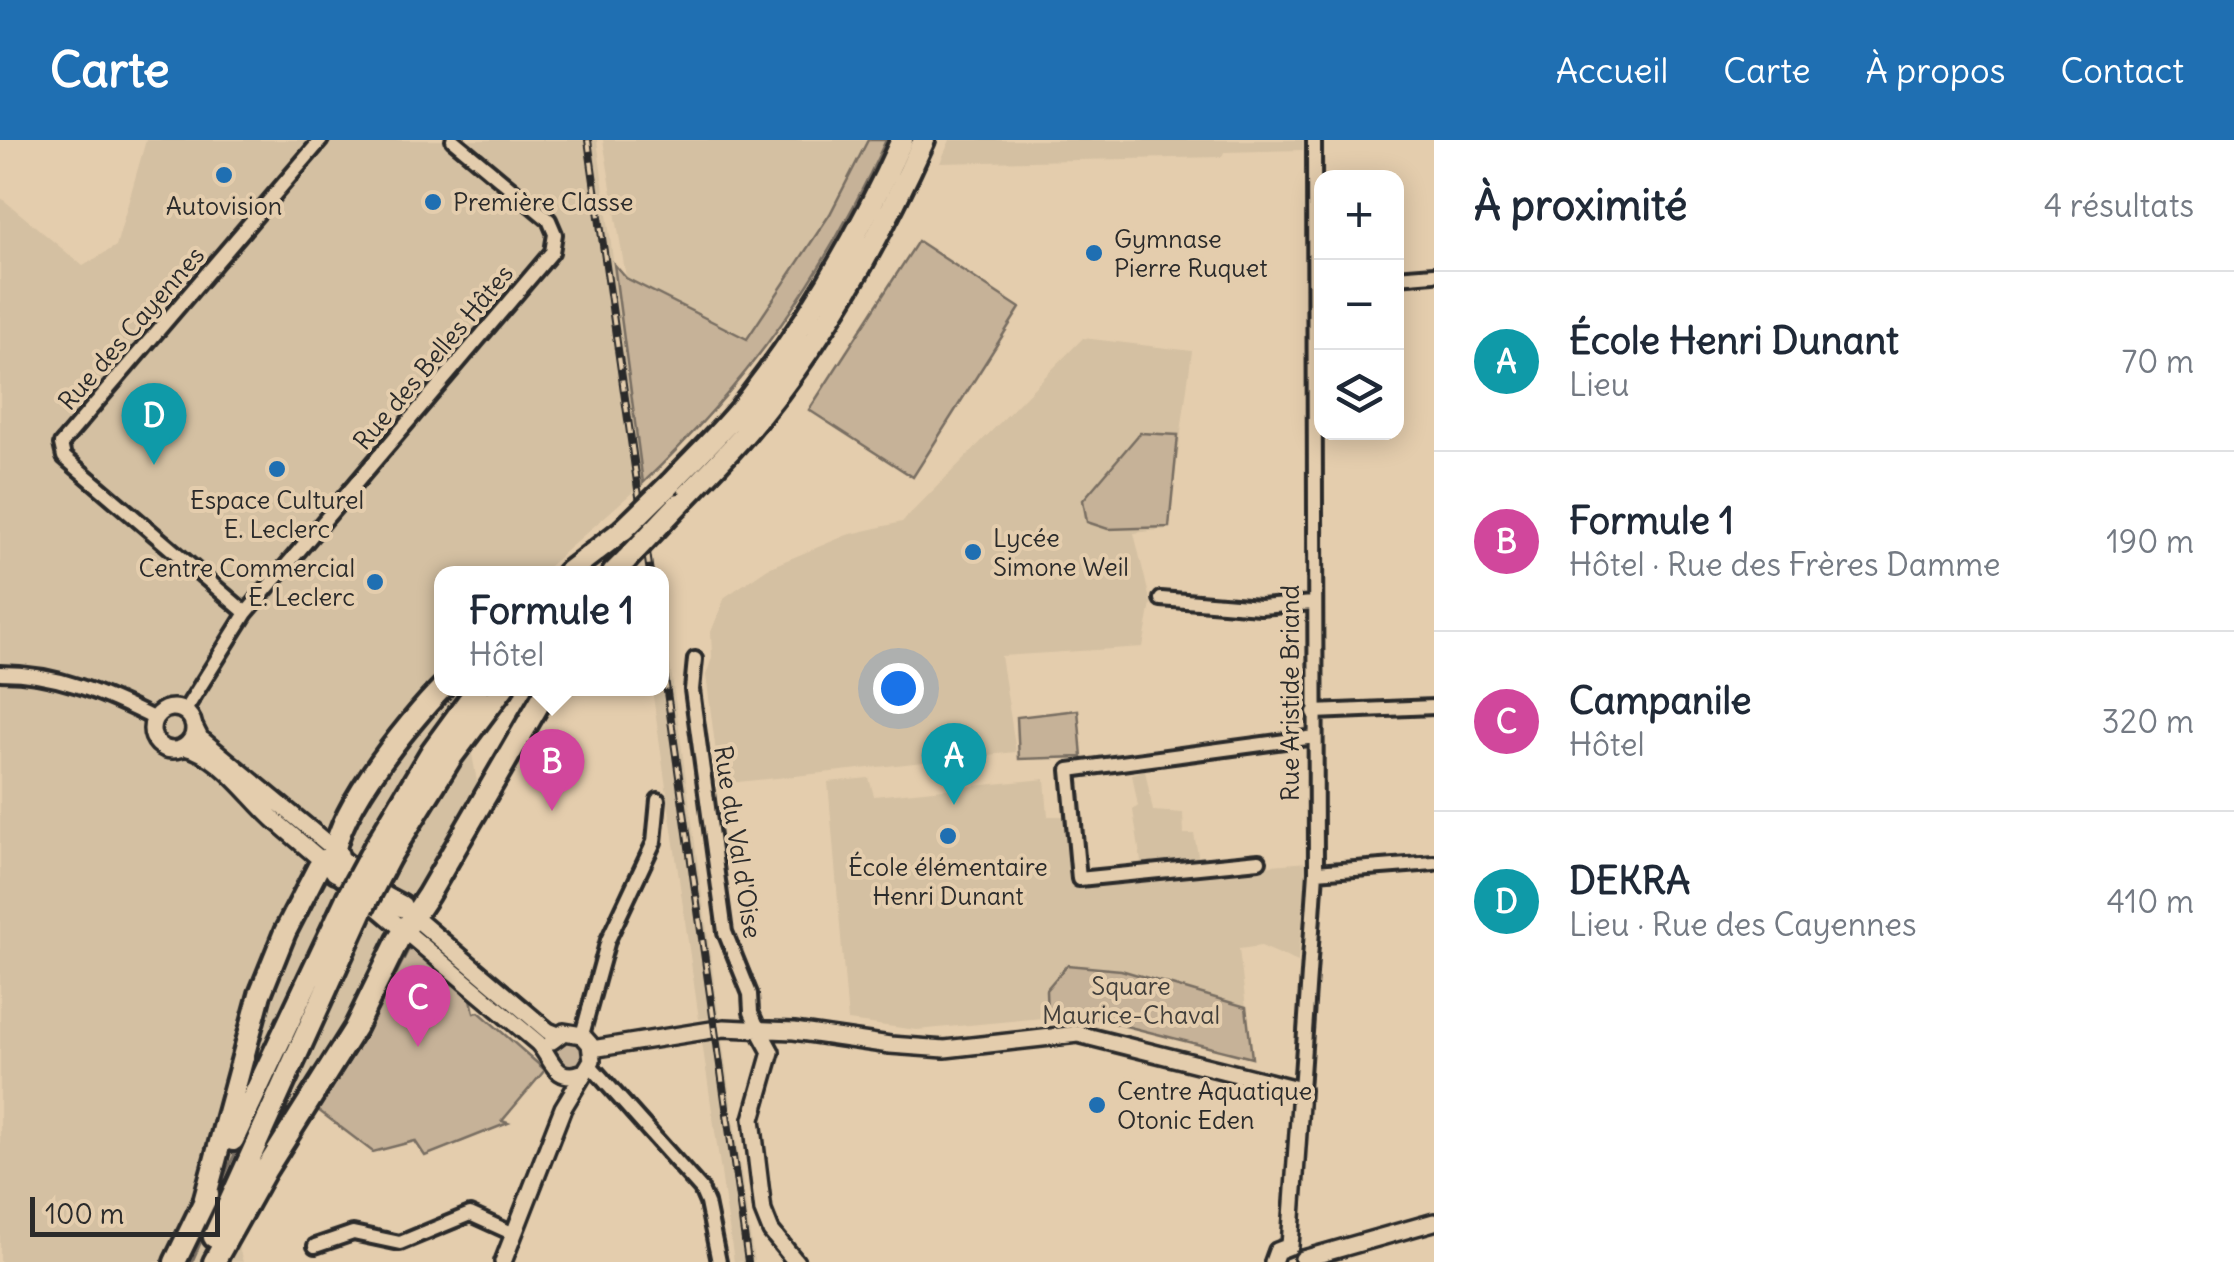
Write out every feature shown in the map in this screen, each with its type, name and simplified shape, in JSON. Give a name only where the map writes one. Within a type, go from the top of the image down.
[{"type":"main road","points":[[590,566],[748,399],[808,315],[872,206],[902,140]]},
{"type":"main road","points":[[623,566],[743,436],[820,332],[874,242],[924,140]]},
{"type":"main road","points":[[577,566],[624,530]]},
{"type":"main road","points":[[204,1202],[260,994],[285,932],[331,857],[327,834],[342,824],[399,737],[435,696]]},
{"type":"main road","points":[[175,1262],[432,750],[472,696]]},
{"type":"main road","points":[[382,852],[497,696]]},
{"type":"main road","points":[[214,1262],[355,1028],[409,914],[543,696]]},
{"type":"main road","points":[[331,857],[339,859],[409,914]]},
{"type":"main road","points":[[203,1262],[355,903]]},
{"type":"street","name":"Rue des Cayennes","points":[[246,612],[64,458],[61,444],[321,140]]},
{"type":"street","name":"Rue des Belles Hâtes","points":[[189,718],[246,612],[552,252],[555,234],[549,220],[454,140]]},
{"type":"street","name":"Rue Aristide Briand","points":[[1314,140],[1317,260]]},
{"type":"street","points":[[1404,276],[1434,274]]},
{"type":"street","name":"Rue Aristide Briand","points":[[1290,1246],[1316,872],[1316,350]]},
{"type":"street","points":[[1161,599],[1260,607],[1314,603]]},
{"type":"street","name":"Rue du Val d'Oise","points":[[695,659],[692,690],[725,932],[750,994],[751,1012],[758,1028]]},
{"type":"street","points":[[0,673],[48,676],[78,684],[154,719]]},
{"type":"street","points":[[1314,712],[1434,707]]},
{"type":"street","points":[[154,719],[167,710],[189,718],[200,738],[331,857]]},
{"type":"street","points":[[184,748],[191,740],[189,718]]},
{"type":"street","points":[[154,719],[153,734],[160,745],[207,755],[269,816],[331,857]]},
{"type":"street","points":[[1259,862],[1079,879],[1070,770],[1314,737]]},
{"type":"street","points":[[658,800],[654,842],[608,940],[582,1035],[588,1062],[701,1188],[718,1262]]},
{"type":"street","points":[[1316,872],[1434,863]]},
{"type":"street","points":[[409,914],[548,1032],[558,1035]]},
{"type":"street","points":[[409,914],[548,1054],[552,1067],[564,1075]]},
{"type":"street","points":[[758,1028],[770,1052]]},
{"type":"street","points":[[564,1075],[588,1062],[709,1030],[758,1028],[945,1049],[1078,1034],[1302,1090]]},
{"type":"street","points":[[794,1031],[770,1052],[752,1120],[763,1212],[771,1231],[796,1262]]},
{"type":"street","points":[[548,1054],[558,1035],[582,1035]]},
{"type":"street","points":[[503,1262],[563,1108],[588,1062]]},
{"type":"street","points":[[563,1108],[564,1075]]},
{"type":"street","points":[[315,1246],[353,1233],[400,1243],[470,1214],[514,1234]]},
{"type":"street","points":[[1274,1262],[1277,1251],[1290,1246],[1298,1250],[1303,1260],[1434,1222]]},
{"type":"shaded area","points":[[146,140],[597,140],[643,483],[549,566],[434,566],[434,696],[461,696],[483,814],[238,1244],[243,1262],[0,1262],[0,197],[83,266],[116,246]]},
{"type":"shaded area","points":[[603,140],[868,140],[830,214],[746,339],[626,277]]},
{"type":"shaded area","points":[[950,140],[1303,140],[1303,150],[1224,152],[1222,157],[940,163]]},
{"type":"shaded area","name":"Lycée Simone Weil","points":[[1083,338],[1192,351],[1168,529],[1134,533],[1151,604],[1143,647],[1001,656],[1016,752],[720,784],[706,675],[712,657],[711,632],[725,597],[768,568],[847,535],[902,522]]},
{"type":"shaded area","points":[[669,656],[719,1017],[699,1019],[653,696],[669,696]]},
{"type":"shaded area","points":[[1145,770],[1153,811],[1183,813],[1184,834],[1194,834],[1201,871],[1308,862],[1298,962],[1261,946],[1239,949],[1252,1058],[1073,1015],[917,1030],[848,1021],[828,782],[869,778],[874,796],[1045,779],[1048,816],[1069,816],[1076,882],[1143,875],[1132,774]]},
{"type":"shaded area","points":[[722,1039],[754,1262],[734,1262],[702,1042]]},
{"type":"green space","points":[[868,140],[886,140],[811,281],[718,405],[643,483],[614,264],[626,278],[747,339],[830,214]]},
{"type":"green space","points":[[918,241],[1020,308],[913,477],[809,410]]},
{"type":"green space","points":[[1140,433],[1178,435],[1169,527],[1108,529],[1087,522],[1083,500]]},
{"type":"green space","points":[[1078,710],[1082,757],[1019,759],[1017,717]]},
{"type":"green space","points":[[411,945],[470,994],[474,1013],[479,1012],[545,1070],[502,1121],[508,1123],[425,1156],[415,1141],[373,1152],[318,1110],[362,1041]]},
{"type":"green space","name":"Square Maurice-Chaval","points":[[1067,965],[1121,970],[1246,1007],[1252,1058],[1094,1018],[1047,1018],[1046,990]]},
{"type":"green space","points":[[304,1006],[192,1262],[184,1262]]},
{"type":"green space","points":[[570,1039],[581,1043],[585,1054],[581,1065],[570,1069],[559,1065],[555,1054],[559,1043]]},
{"type":"railway","points":[[588,140],[649,566]]},
{"type":"railway","points":[[668,696],[748,1262]]},
{"type":"place","name":"Autovision","points":[[224,175]]},
{"type":"place","name":"Première Classe","points":[[433,202]]},
{"type":"place","name":"Gymnase Pierre Ruquet","points":[[1094,253]]},
{"type":"place","name":"DEKRA","points":[[154,465]]},
{"type":"place","name":"Espace Culturel E. Leclerc","points":[[277,469]]},
{"type":"place","name":"Lycée Simone Weil","points":[[973,552]]},
{"type":"place","name":"Centre Commercial E. Leclerc","points":[[375,582]]},
{"type":"place","name":"École Henri Dunant","points":[[954,805]]},
{"type":"place","name":"Formule 1","points":[[552,811]]},
{"type":"place","name":"École élémentaire Henri Dunant","points":[[948,836]]},
{"type":"place","name":"Campanile","points":[[418,1047]]},
{"type":"place","name":"Centre Aquatique Otonic Eden","points":[[1097,1105]]}]
